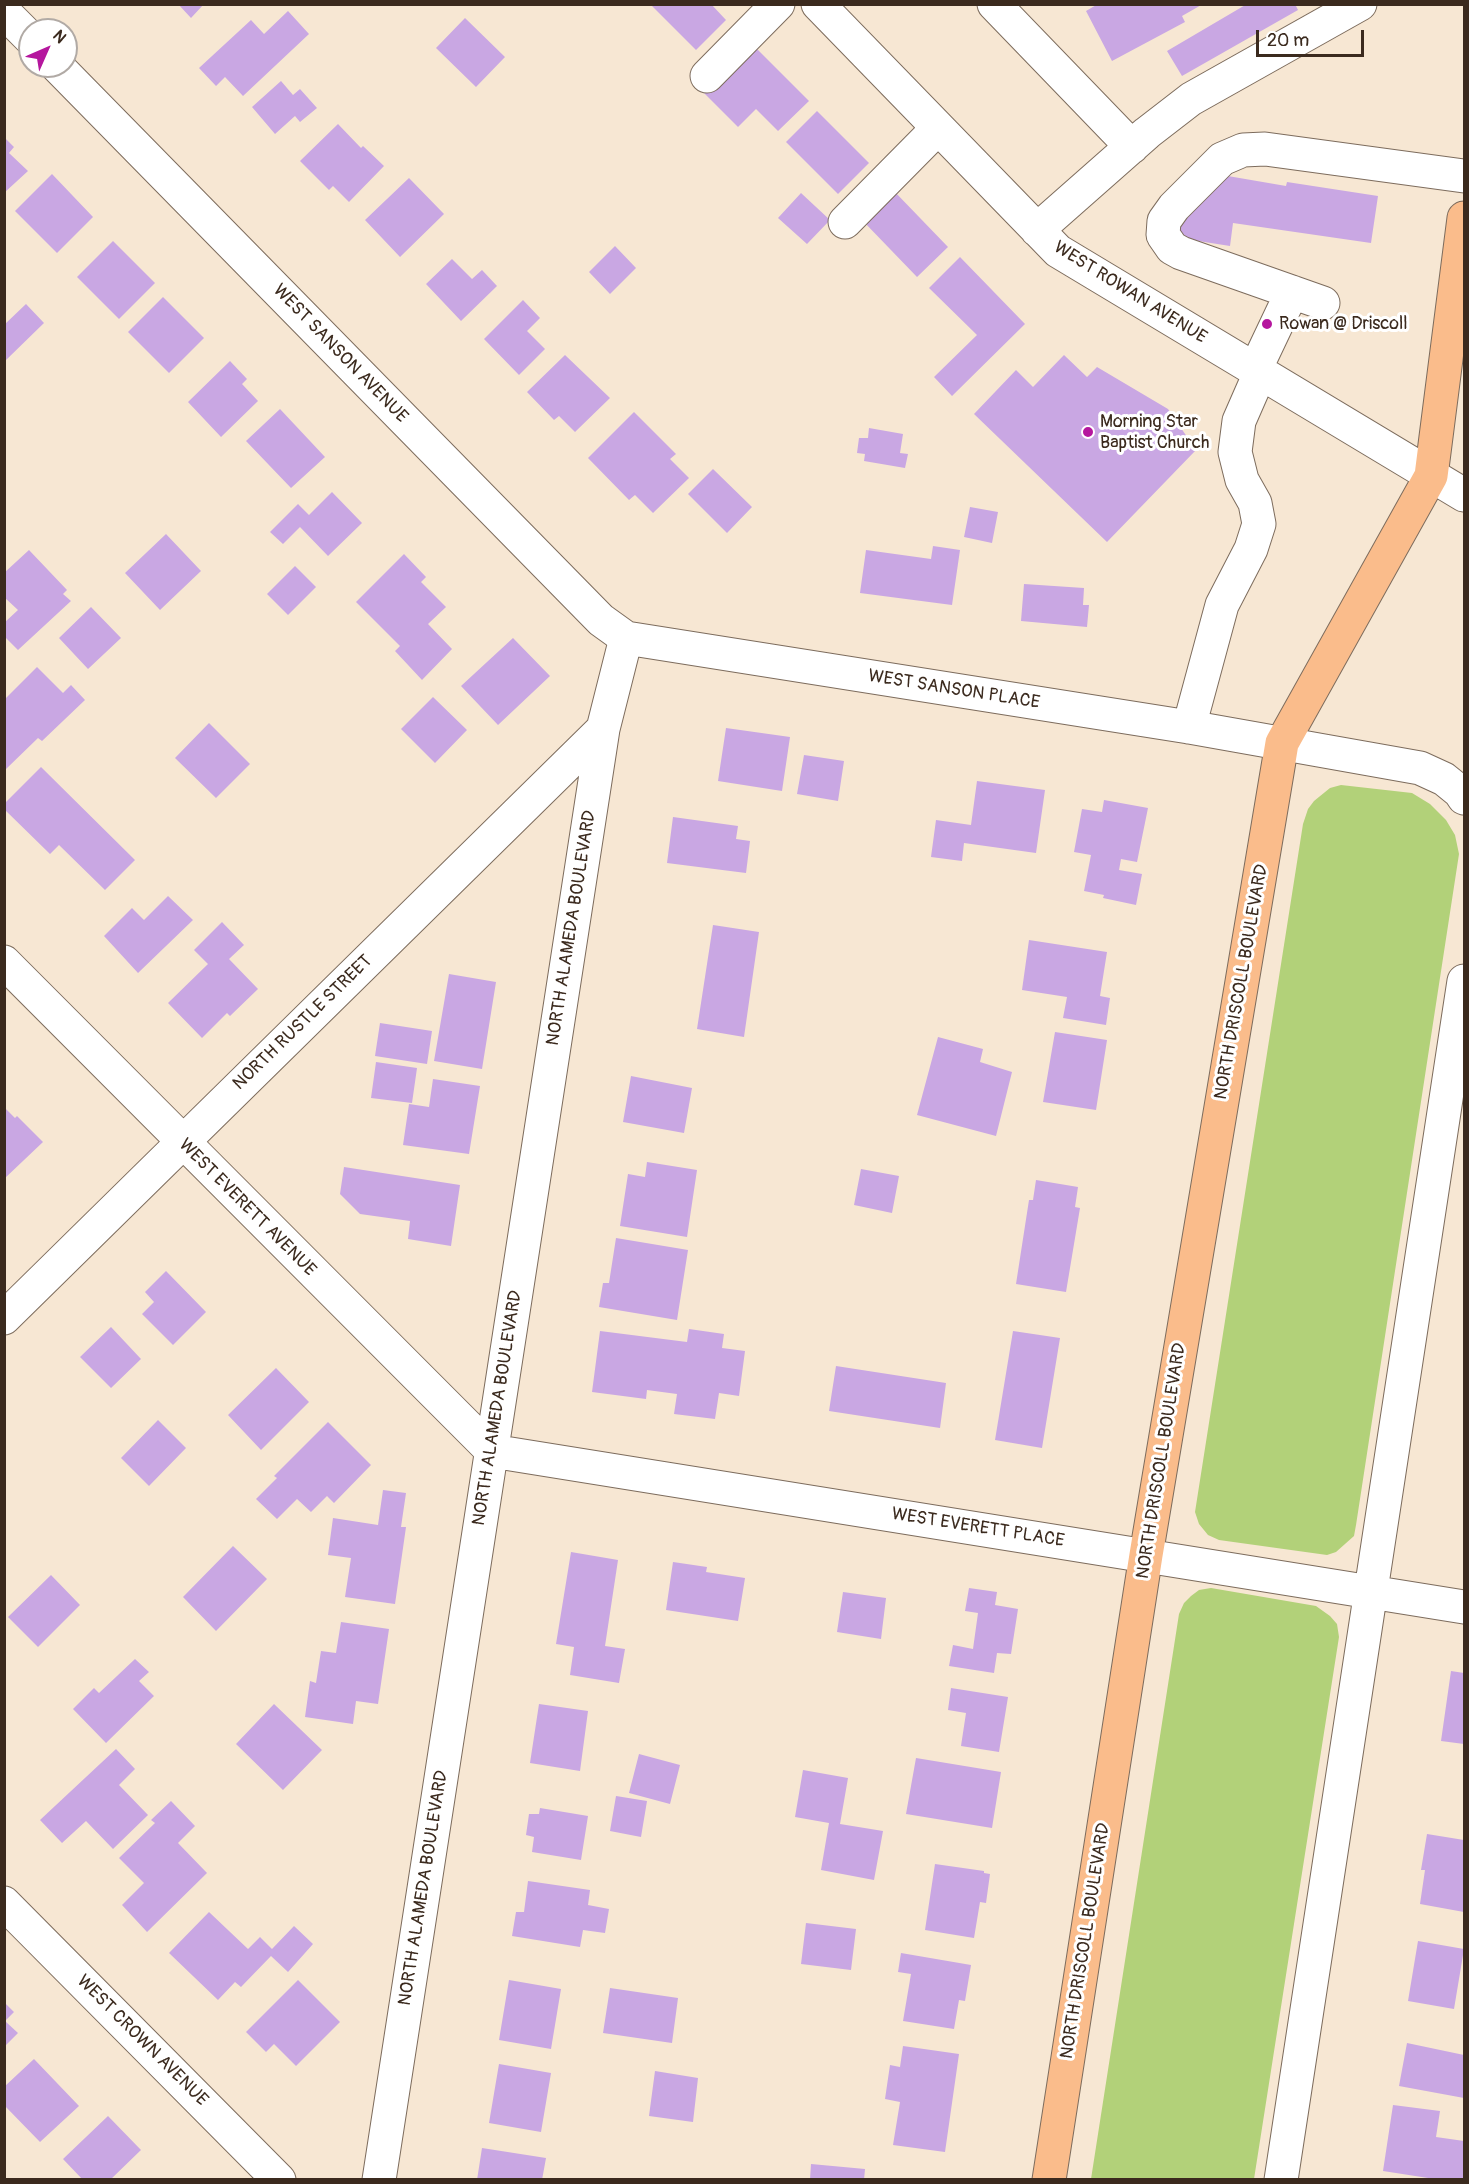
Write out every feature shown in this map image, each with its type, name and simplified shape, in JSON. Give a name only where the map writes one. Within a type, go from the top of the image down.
[{"type":"main road","name":"NORTH DRISCOLL BOULEVARD","points":[[1049,2180],[1146,1555],[1282,743],[1431,476],[1461,275],[1464,218]]},
{"type":"street","points":[[707,76],[778,4]]},
{"type":"street","name":"WEST ROWAN AVENUE","points":[[818,4],[1058,251],[1464,495]]},
{"type":"street","points":[[994,4],[1132,147]]},
{"type":"street","points":[[1037,231],[1132,147],[1191,99],[1360,4]]},
{"type":"street","points":[[4,12],[18,26]]},
{"type":"street","name":"WEST SANSON AVENUE","points":[[69,78],[601,620],[626,638]]},
{"type":"street","points":[[845,222],[938,128]]},
{"type":"street","points":[[1323,303],[1181,253],[1172,248],[1163,235],[1164,221],[1174,207],[1222,159],[1243,150],[1265,149],[1464,176]]},
{"type":"street","points":[[1189,727],[1222,605],[1251,549],[1259,524],[1255,503],[1242,480],[1235,452],[1239,421],[1257,371],[1292,292]]},
{"type":"street","name":"WEST SANSON PLACE","points":[[626,638],[1282,743]]},
{"type":"street","name":"NORTH ALAMEDA BOULEVARD","points":[[378,2180],[603,729],[626,638]]},
{"type":"street","name":"NORTH RUSTLE STREET","points":[[4,1318],[603,729]]},
{"type":"street","points":[[1282,743],[1420,768],[1444,779],[1464,798]]},
{"type":"street","name":"WEST EVERETT AVENUE","points":[[4,962],[492,1451]]},
{"type":"street","points":[[1281,2180],[1464,981]]},
{"type":"street","name":"WEST EVERETT PLACE","points":[[492,1451],[1464,1607]]},
{"type":"street","name":"WEST CROWN AVENUE","points":[[4,1903],[279,2180]]},
{"type":"green space","points":[[1341,785],[1412,793],[1430,804],[1446,820],[1455,835],[1459,854],[1354,1536],[1336,1552],[1327,1555],[1219,1540],[1208,1535],[1199,1524],[1195,1512],[1303,824],[1308,809],[1314,801],[1330,788]]},
{"type":"green space","points":[[1211,1588],[1316,1606],[1337,1624],[1339,1637],[1254,2179],[1091,2179],[1179,1614],[1184,1603],[1191,1596],[1199,1590]]},
{"type":"building","points":[[178,4],[204,4],[191,18]]},
{"type":"building","points":[[650,4],[711,4],[726,20],[696,50]]},
{"type":"building","points":[[1098,4],[1203,4],[1182,16],[1185,22],[1112,61],[1086,11]]},
{"type":"building","points":[[1247,4],[1295,4],[1298,10],[1182,76],[1167,51]]},
{"type":"building","points":[[288,11],[309,34],[243,96],[225,77],[216,86],[199,68],[251,20],[264,34]]},
{"type":"building","points":[[465,18],[505,57],[476,87],[436,48]]},
{"type":"building","points":[[753,45],[809,101],[778,131],[756,109],[738,127],[704,93]]},
{"type":"building","points":[[281,81],[293,95],[300,89],[317,108],[300,122],[295,116],[275,134],[252,107]]},
{"type":"building","points":[[817,111],[869,163],[838,194],[786,142]]},
{"type":"building","points":[[338,124],[361,148],[363,146],[384,166],[349,202],[333,186],[329,190],[300,161]]},
{"type":"building","points":[[4,137],[14,147],[9,153],[28,171],[4,193]]},
{"type":"building","points":[[52,174],[93,217],[57,253],[15,211]]},
{"type":"building","points":[[1222,175],[1286,186],[1287,182],[1378,196],[1371,243],[1233,223],[1230,246],[1179,238],[1185,199]]},
{"type":"building","points":[[409,178],[444,214],[400,257],[365,220]]},
{"type":"building","points":[[893,190],[948,247],[917,277],[862,220]]},
{"type":"building","points":[[801,193],[830,220],[807,244],[778,218]]},
{"type":"building","points":[[113,241],[155,283],[119,319],[77,277]]},
{"type":"building","points":[[615,246],[636,268],[610,294],[589,272]]},
{"type":"building","points":[[960,257],[1025,324],[952,396],[934,377],[977,335],[929,288]]},
{"type":"building","points":[[452,259],[472,279],[482,270],[497,286],[461,321],[426,284]]},
{"type":"building","points":[[163,297],[204,338],[169,373],[128,332]]},
{"type":"building","points":[[523,300],[540,318],[527,331],[545,349],[519,375],[484,339]]},
{"type":"building","points":[[26,304],[44,323],[4,362],[4,325]]},
{"type":"building","points":[[565,355],[610,398],[575,432],[559,416],[554,420],[527,392]]},
{"type":"building","name":"Morning Star Baptist Church","points":[[1064,355],[1087,377],[1097,367],[1168,409],[1196,450],[1107,542],[974,414],[1016,370],[1033,387]]},
{"type":"building","points":[[230,361],[247,379],[242,384],[258,401],[221,437],[188,402]]},
{"type":"building","points":[[280,409],[325,457],[291,488],[246,441]]},
{"type":"building","points":[[634,412],[676,454],[670,459],[689,478],[653,513],[635,495],[629,500],[588,458]]},
{"type":"building","points":[[869,428],[903,434],[900,453],[908,454],[905,468],[864,461],[865,454],[857,453],[859,438],[868,438]]},
{"type":"building","points":[[713,469],[752,507],[727,533],[688,494]]},
{"type":"building","points":[[332,492],[362,523],[328,556],[300,527],[283,544],[270,532],[298,504],[309,515]]},
{"type":"building","points":[[970,507],[998,512],[992,543],[964,537]]},
{"type":"building","points":[[166,534],[201,571],[160,610],[125,573]]},
{"type":"building","points":[[933,546],[960,550],[952,605],[860,593],[866,550],[931,559]]},
{"type":"building","points":[[29,550],[67,590],[63,594],[71,601],[18,650],[4,636],[4,623],[18,610],[4,597],[4,573]]},
{"type":"building","points":[[404,554],[426,577],[421,582],[446,607],[428,624],[452,649],[422,680],[395,651],[400,646],[356,602]]},
{"type":"building","points":[[295,566],[316,587],[288,615],[267,594]]},
{"type":"building","points":[[1024,584],[1084,588],[1083,605],[1089,605],[1087,627],[1021,621]]},
{"type":"building","points":[[91,607],[121,638],[88,669],[59,638]]},
{"type":"building","points":[[513,638],[550,676],[498,725],[461,686]]},
{"type":"building","points":[[37,667],[63,693],[71,685],[85,700],[42,741],[38,738],[4,771],[4,700]]},
{"type":"building","points":[[433,697],[467,730],[435,763],[401,729]]},
{"type":"building","points":[[209,723],[250,764],[216,798],[175,758]]},
{"type":"building","points":[[726,728],[790,737],[782,791],[718,781]]},
{"type":"building","points":[[804,755],[844,761],[838,801],[797,794]]},
{"type":"building","points":[[41,767],[135,860],[105,890],[59,845],[50,854],[4,809],[4,804]]},
{"type":"building","points":[[977,781],[1045,790],[1036,853],[964,843],[962,861],[931,857],[936,820],[971,825]]},
{"type":"building","points":[[1104,800],[1148,808],[1137,862],[1121,859],[1119,870],[1142,874],[1136,905],[1103,898],[1104,895],[1084,891],[1091,855],[1074,852],[1082,809],[1102,812]]},
{"type":"building","points":[[673,817],[738,826],[736,839],[750,841],[746,873],[667,863]]},
{"type":"building","points":[[168,896],[193,920],[138,973],[104,936],[132,908],[144,920]]},
{"type":"building","points":[[222,922],[244,945],[229,959],[258,989],[230,1016],[227,1013],[202,1038],[168,1003],[208,964],[194,950]]},
{"type":"building","points":[[713,925],[759,932],[744,1037],[697,1029]]},
{"type":"building","points":[[1029,940],[1107,952],[1100,996],[1110,998],[1106,1025],[1063,1018],[1067,997],[1022,990]]},
{"type":"building","points":[[449,974],[496,982],[482,1069],[434,1061]]},
{"type":"building","points":[[380,1023],[432,1031],[427,1064],[375,1056]]},
{"type":"building","points":[[1055,1032],[1107,1040],[1096,1110],[1043,1102]]},
{"type":"building","points":[[938,1037],[983,1049],[980,1062],[1012,1072],[996,1136],[917,1115]]},
{"type":"building","points":[[376,1062],[417,1068],[412,1103],[371,1098]]},
{"type":"building","points":[[631,1076],[692,1088],[684,1133],[623,1122]]},
{"type":"building","points":[[433,1079],[480,1086],[469,1154],[403,1145],[409,1104],[429,1107]]},
{"type":"building","points":[[4,1107],[15,1118],[17,1116],[43,1142],[4,1179]]},
{"type":"building","points":[[647,1162],[697,1170],[687,1237],[620,1226],[628,1174],[645,1177]]},
{"type":"building","points":[[344,1167],[460,1185],[451,1246],[408,1239],[410,1221],[360,1214],[340,1194]]},
{"type":"building","points":[[861,1169],[899,1176],[892,1213],[854,1205]]},
{"type":"building","points":[[1036,1180],[1078,1187],[1075,1207],[1080,1208],[1066,1292],[1016,1284],[1029,1200],[1033,1200]]},
{"type":"building","points":[[616,1238],[688,1250],[677,1320],[599,1307],[603,1283],[609,1283]]},
{"type":"building","points":[[166,1271],[206,1312],[173,1345],[142,1314],[154,1302],[145,1292]]},
{"type":"building","points":[[111,1327],[141,1359],[111,1388],[80,1357]]},
{"type":"building","points":[[689,1329],[724,1334],[722,1348],[745,1351],[739,1396],[719,1393],[715,1419],[674,1414],[677,1394],[647,1390],[646,1399],[592,1392],[600,1331],[687,1342]]},
{"type":"building","points":[[1013,1331],[1060,1338],[1042,1448],[995,1440]]},
{"type":"building","points":[[836,1366],[946,1383],[940,1428],[829,1411]]},
{"type":"building","points":[[276,1368],[309,1402],[261,1450],[228,1415]]},
{"type":"building","points":[[158,1420],[186,1448],[149,1486],[121,1458]]},
{"type":"building","points":[[328,1422],[371,1465],[334,1503],[327,1496],[311,1512],[297,1499],[277,1519],[256,1499],[277,1478],[274,1476]]},
{"type":"building","points":[[383,1490],[406,1493],[401,1527],[406,1527],[395,1604],[345,1597],[351,1558],[328,1555],[333,1518],[378,1525]]},
{"type":"building","points":[[233,1546],[267,1579],[216,1631],[183,1597]]},
{"type":"building","points":[[571,1552],[618,1560],[605,1646],[625,1649],[619,1683],[570,1675],[574,1647],[556,1644]]},
{"type":"building","points":[[673,1562],[707,1567],[706,1572],[745,1578],[738,1621],[666,1610]]},
{"type":"building","points":[[51,1575],[80,1605],[38,1647],[8,1617]]},
{"type":"building","points":[[969,1588],[997,1592],[995,1605],[1018,1609],[1011,1654],[997,1653],[994,1673],[949,1666],[953,1645],[973,1649],[978,1613],[965,1611]]},
{"type":"building","points":[[843,1592],[886,1598],[881,1639],[837,1632]]},
{"type":"building","points":[[341,1622],[389,1629],[378,1704],[356,1701],[353,1724],[305,1717],[310,1681],[316,1683],[321,1651],[336,1653]]},
{"type":"building","points":[[135,1659],[149,1672],[139,1681],[154,1696],[106,1743],[73,1709],[94,1688],[99,1693]]},
{"type":"building","points":[[1451,1671],[1464,1673],[1464,1744],[1441,1741]]},
{"type":"building","points":[[951,1688],[1008,1697],[999,1752],[961,1746],[966,1713],[948,1710]]},
{"type":"building","points":[[274,1704],[322,1750],[283,1790],[236,1744]]},
{"type":"building","points":[[539,1704],[588,1711],[580,1771],[530,1763]]},
{"type":"building","points":[[116,1749],[135,1769],[119,1785],[148,1815],[113,1849],[86,1821],[62,1843],[40,1820]]},
{"type":"building","points":[[639,1754],[680,1765],[670,1804],[629,1793]]},
{"type":"building","points":[[916,1758],[1001,1772],[992,1828],[906,1814]]},
{"type":"building","points":[[803,1770],[848,1778],[840,1824],[883,1831],[874,1880],[821,1870],[829,1823],[795,1817]]},
{"type":"building","points":[[616,1796],[647,1801],[641,1837],[610,1831]]},
{"type":"building","points":[[171,1801],[195,1826],[178,1843],[207,1873],[147,1932],[122,1905],[144,1883],[119,1858],[155,1823],[151,1820]]},
{"type":"building","points":[[540,1808],[588,1816],[581,1860],[532,1852],[534,1837],[526,1835],[529,1814],[539,1814]]},
{"type":"building","points":[[1427,1834],[1464,1840],[1464,1912],[1420,1904],[1425,1870],[1421,1870]]},
{"type":"building","points":[[935,1864],[984,1871],[990,1874],[986,1903],[980,1902],[974,1938],[925,1930]]},
{"type":"building","points":[[528,1881],[590,1890],[588,1905],[609,1909],[605,1933],[583,1930],[580,1947],[512,1936],[516,1912],[524,1912]]},
{"type":"building","points":[[209,1912],[248,1949],[260,1937],[272,1949],[294,1926],[313,1944],[288,1972],[271,1956],[241,1987],[235,1982],[218,2000],[169,1953]]},
{"type":"building","points":[[806,1923],[856,1929],[851,1970],[801,1964]]},
{"type":"building","points":[[1418,1941],[1464,1949],[1454,2009],[1408,2001]]},
{"type":"building","points":[[901,1953],[971,1965],[965,2001],[959,2000],[954,2029],[903,2021],[911,1974],[898,1972]]},
{"type":"building","points":[[298,1980],[340,2022],[296,2066],[274,2044],[266,2052],[246,2032]]},
{"type":"building","points":[[509,1980],[561,1989],[551,2049],[499,2040]]},
{"type":"building","points":[[610,1988],[678,1998],[672,2043],[603,2033]]},
{"type":"building","points":[[4,2002],[14,2012],[5,2021],[18,2033],[5,2046]]},
{"type":"building","points":[[1407,2043],[1464,2055],[1464,2098],[1399,2086]]},
{"type":"building","points":[[903,2046],[959,2054],[945,2152],[893,2145],[900,2102],[885,2099],[890,2065],[900,2067]]},
{"type":"building","points":[[34,2059],[79,2106],[40,2142],[4,2105],[4,2087]]},
{"type":"building","points":[[499,2064],[551,2073],[541,2132],[489,2123]]},
{"type":"building","points":[[655,2071],[698,2078],[693,2122],[649,2116]]},
{"type":"building","points":[[1393,2105],[1440,2111],[1436,2137],[1464,2141],[1464,2180],[1441,2180],[1383,2171]]},
{"type":"building","points":[[108,2116],[141,2150],[110,2180],[83,2180],[63,2159]]},
{"type":"building","points":[[482,2148],[546,2158],[542,2180],[477,2180]]},
{"type":"building","points":[[811,2164],[865,2169],[864,2180],[810,2180]]},
{"type":"place","name":"Rowan @ Driscoll","points":[[1267,324]]},
{"type":"place","name":"Morning Star Baptist Church","points":[[1088,432]]}]
